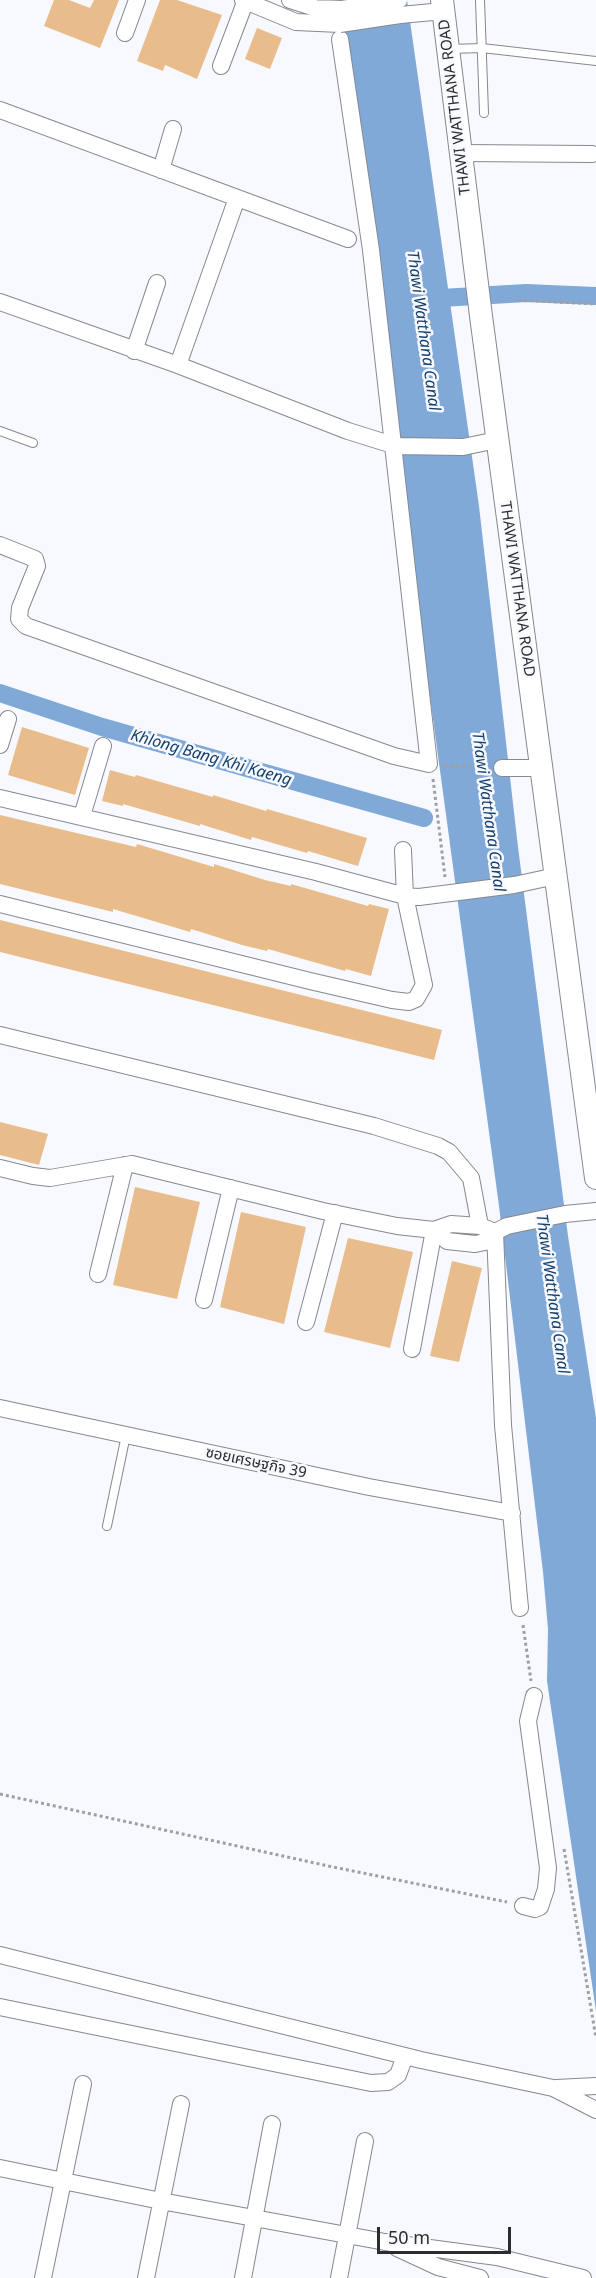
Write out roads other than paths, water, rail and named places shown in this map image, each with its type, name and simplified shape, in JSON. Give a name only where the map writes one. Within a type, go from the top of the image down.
[{"type":"main road","name":"THAWI WATTHANA ROAD","points":[[443,5],[497,440],[596,1178]]},
{"type":"street","points":[[125,33],[137,0]]},
{"type":"street","points":[[221,66],[245,0],[296,22],[341,24],[400,5],[443,5]]},
{"type":"street","points":[[290,0],[315,8],[341,24]]},
{"type":"street","points":[[0,545],[35,559],[37,566],[20,608],[19,619],[26,626],[394,756],[434,765],[341,24]]},
{"type":"street","points":[[0,110],[348,239]]},
{"type":"street","points":[[161,170],[173,129]]},
{"type":"street","points":[[460,153],[592,154]]},
{"type":"street","points":[[178,365],[237,198]]},
{"type":"street","points":[[134,351],[157,283]]},
{"type":"street","points":[[0,302],[178,365],[348,431],[395,445],[463,447],[497,440]]},
{"type":"street","points":[[0,745],[8,719]]},
{"type":"street","points":[[82,816],[103,746]]},
{"type":"street","points":[[502,768],[541,768]]},
{"type":"street","points":[[0,798],[316,872],[405,896],[514,885],[556,876]]},
{"type":"street","points":[[0,904],[310,981],[409,1002],[421,994],[424,985],[405,896],[403,850]]},
{"type":"street","points":[[0,1035],[374,1126],[438,1146],[449,1152],[471,1178],[494,1228],[503,1425],[520,1608]]},
{"type":"street","points":[[98,1274],[125,1164]]},
{"type":"street","points":[[0,1168],[50,1178],[132,1164],[335,1213],[398,1226],[434,1230],[451,1224],[494,1228],[565,1214],[596,1211]]},
{"type":"street","points":[[204,1300],[231,1188]]},
{"type":"street","points":[[306,1322],[335,1213]]},
{"type":"street","points":[[412,1349],[434,1230]]},
{"type":"street","name":"ซอยเศรษฐกิจ 39","points":[[0,1408],[369,1487],[512,1514]]},
{"type":"street","points":[[523,1906],[535,1909],[540,1907],[544,1899],[549,1868],[529,1735],[528,1714],[534,1696]]},
{"type":"street","points":[[0,1955],[405,2056],[553,2088],[593,2087]]},
{"type":"street","points":[[0,2007],[371,2084],[388,2082],[398,2075],[405,2056]]},
{"type":"street","points":[[43,2278],[65,2181],[83,2084]]},
{"type":"street","points":[[553,2088],[596,2110]]},
{"type":"street","points":[[146,2278],[181,2104]]},
{"type":"street","points":[[243,2278],[272,2124]]},
{"type":"street","points":[[339,2278],[365,2141]]},
{"type":"street","points":[[0,2168],[161,2201],[385,2242],[497,2257],[583,2278]]},
{"type":"street","points":[[385,2242],[436,2273],[480,2278]]},
{"type":"street","points":[[436,2273],[443,2249]]},
{"type":"lane","points":[[480,0],[484,113]]},
{"type":"lane","points":[[447,49],[482,48],[596,61]]},
{"type":"lane","points":[[0,431],[33,443]]},
{"type":"lane","points":[[107,1526],[126,1435]]},
{"type":"water","name":"Thawi Watthana Canal","points":[[339,0],[407,0],[479,506],[518,847],[568,1236],[596,1418],[596,2011],[547,1681],[548,1629],[543,1572],[499,1206],[397,453]]},
{"type":"waterway","name":"Thawi Watthana Canal","points":[[424,299],[526,293],[596,296]]},
{"type":"waterway","name":"Khlong Bang Khi Kaeng","points":[[0,693],[102,727],[424,818]]}]
